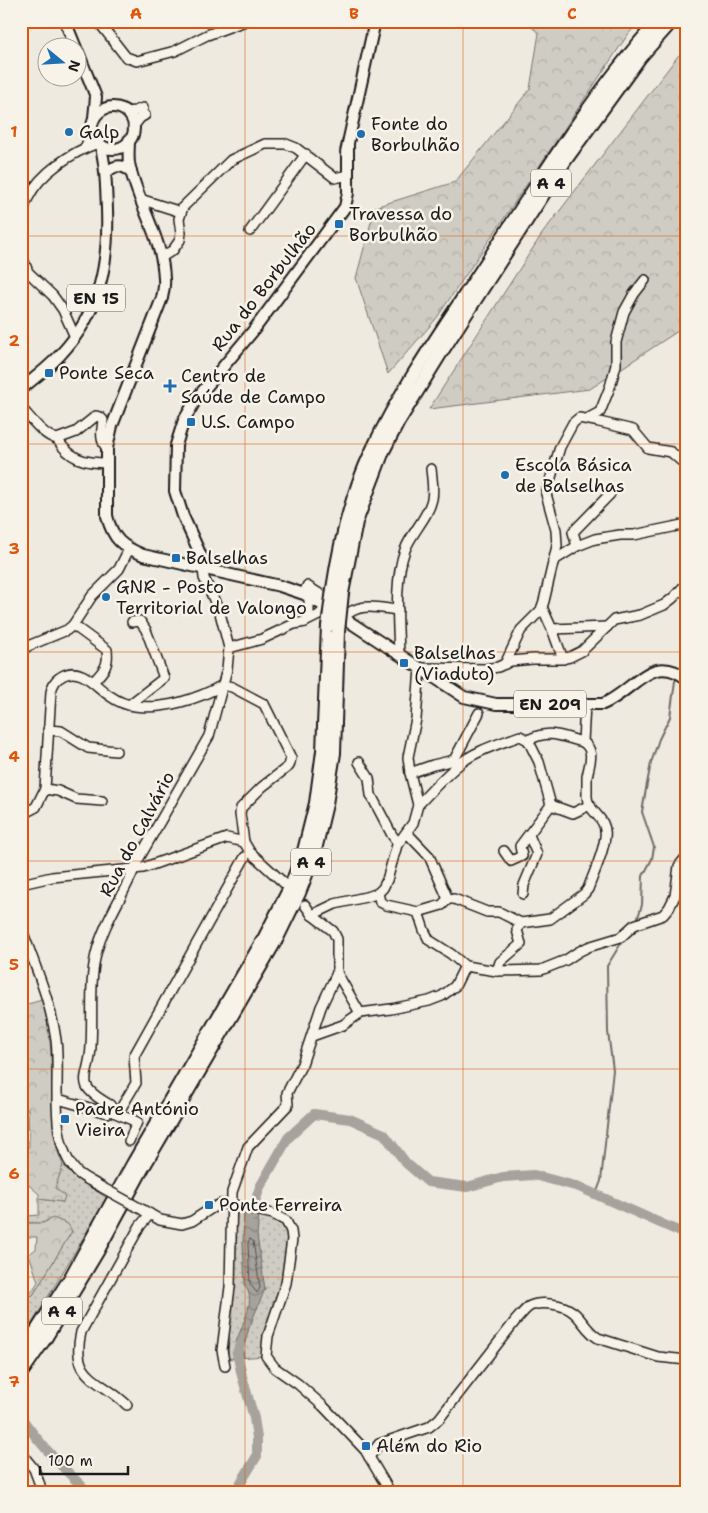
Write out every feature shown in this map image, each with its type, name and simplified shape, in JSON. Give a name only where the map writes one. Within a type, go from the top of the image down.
[{"type":"highway","name":"A 4","points":[[21,1355],[71,1277],[148,1139],[265,937],[291,886],[304,851],[316,803],[323,752],[337,591],[347,520],[371,452],[402,395],[557,154],[598,95],[658,21]]},
{"type":"highway","name":"A 4","points":[[337,591],[356,522],[376,468],[398,422],[566,159],[640,57],[672,21]]},
{"type":"highway","name":"A 4","points":[[23,1371],[93,1259],[142,1169],[276,938],[299,893],[314,854],[326,804],[334,753],[333,629]]},
{"type":"main road","points":[[65,21],[72,38]]},
{"type":"main road","name":"Rua do Borbulhão","points":[[340,214],[348,146],[375,21]]},
{"type":"main road","points":[[88,77],[96,97],[92,131]]},
{"type":"main road","points":[[96,97],[112,107],[126,112],[130,117],[133,128],[129,140],[123,145],[114,148],[99,143]]},
{"type":"main road","points":[[94,119],[101,110],[112,107]]},
{"type":"main road","name":"EN 15","points":[[92,131],[99,143],[106,176]]},
{"type":"main road","name":"EN 209","points":[[129,140],[130,166],[162,258],[165,281],[162,298],[112,426],[107,448],[107,516],[109,527],[116,538],[129,549],[143,554],[307,592],[324,606],[346,615],[398,654],[464,697],[483,703],[603,704],[615,699],[651,671],[668,668],[683,676]]},
{"type":"main road","name":"EN 15","points":[[21,389],[61,354],[75,337],[97,295],[106,257],[108,229],[106,176],[108,161],[114,148]]},
{"type":"main road","name":"EN 209","points":[[114,148],[130,166]]},
{"type":"main road","points":[[106,176],[112,167],[130,166]]},
{"type":"main road","name":"Rua do Borbulhão","points":[[199,567],[196,549],[175,491],[176,445],[184,420],[197,398],[253,331],[345,207],[348,193],[345,176]]},
{"type":"main road","points":[[196,549],[199,567]]},
{"type":"street","points":[[98,21],[126,57],[137,61],[175,52],[207,35],[245,21]]},
{"type":"street","points":[[126,112],[144,112],[133,128]]},
{"type":"street","points":[[84,148],[92,131]]},
{"type":"street","points":[[21,222],[24,199],[41,179],[84,148],[99,143]]},
{"type":"street","points":[[162,258],[173,250],[180,240],[179,219],[183,207],[231,160],[265,144],[286,144],[306,154],[328,171],[336,170],[345,176]]},
{"type":"street","points":[[250,231],[306,154]]},
{"type":"street","points":[[140,199],[181,212]]},
{"type":"street","points":[[21,254],[28,272],[53,296],[63,310],[75,337]]},
{"type":"street","points":[[587,419],[600,412],[616,365],[616,342],[624,312],[644,280]]},
{"type":"street","points":[[21,408],[41,429],[52,438],[58,439],[76,432],[96,416],[100,417],[103,420],[101,436],[103,444],[107,448]]},
{"type":"street","points":[[506,664],[520,630],[542,607],[557,546],[556,530],[546,494],[560,447],[573,423],[579,418],[633,430],[648,448],[671,452],[687,466]]},
{"type":"street","points":[[58,439],[63,447],[80,460],[92,463],[107,463]]},
{"type":"street","points":[[398,654],[399,584],[405,551],[429,509],[432,499],[431,469]]},
{"type":"street","points":[[577,546],[573,532],[610,494]]},
{"type":"street","points":[[553,561],[577,546],[595,539],[620,534],[634,535],[687,524]]},
{"type":"street","points":[[21,651],[42,639],[67,630],[73,625],[92,596],[119,569],[129,549]]},
{"type":"street","name":"Rua do Calvário","points":[[129,1141],[137,1122],[115,1112],[110,1105],[94,1096],[87,1087],[85,1078],[91,1048],[92,974],[96,952],[106,928],[147,842],[209,736],[223,685],[229,648],[220,613],[199,567]]},
{"type":"street","points":[[312,915],[335,904],[378,893],[384,888],[398,843],[406,833],[417,812],[418,805],[408,757],[416,718],[420,668],[485,670],[511,662],[533,659],[563,659],[582,651],[614,620],[640,615],[664,604],[673,598],[687,583]]},
{"type":"street","points":[[307,592],[346,615],[358,607],[398,610]]},
{"type":"street","points":[[305,622],[308,614],[307,592]]},
{"type":"street","points":[[229,648],[262,639],[294,624],[305,622],[319,615],[323,611],[324,606]]},
{"type":"street","points":[[542,607],[563,659]]},
{"type":"street","points":[[129,705],[164,678],[146,630],[140,621],[132,622]]},
{"type":"street","points":[[73,625],[107,650],[108,660],[105,668],[93,682]]},
{"type":"street","points":[[552,629],[607,627]]},
{"type":"street","points":[[21,815],[27,814],[36,807],[45,789],[50,692],[58,678],[68,673],[79,674],[87,677],[108,696],[136,706],[173,705],[223,685],[232,687],[264,704],[291,758],[290,766],[262,787],[241,808],[240,814],[244,842],[250,852],[286,885]]},
{"type":"street","points":[[583,742],[585,704]]},
{"type":"street","points":[[418,805],[455,763],[479,713]]},
{"type":"street","points":[[48,730],[62,731],[88,748],[116,751]]},
{"type":"street","points":[[378,893],[380,902],[386,905],[418,912],[442,905],[448,899],[454,899],[487,912],[504,914],[521,923],[550,919],[584,894],[588,889],[605,838],[603,821],[588,803],[587,783],[591,752],[589,746],[583,742],[549,733],[540,734],[528,740]]},
{"type":"street","points":[[410,773],[433,765],[455,763],[520,736],[528,740],[539,762],[551,805]]},
{"type":"street","points":[[359,762],[368,778],[371,795],[392,836],[398,843]]},
{"type":"street","points":[[45,789],[58,791],[76,798],[102,801]]},
{"type":"street","points":[[551,805],[573,813],[590,805]]},
{"type":"street","points":[[504,851],[511,861],[522,856],[520,846],[551,805]]},
{"type":"street","points":[[406,833],[429,856],[448,899]]},
{"type":"street","points":[[523,894],[524,885],[537,854],[529,835]]},
{"type":"street","points":[[21,884],[52,877],[135,867],[143,868],[227,838],[244,842]]},
{"type":"street","points":[[418,912],[429,940],[451,954],[465,966],[497,971],[541,970],[566,960],[578,952],[621,937],[634,924],[663,915],[669,908],[676,891],[679,866],[687,856]]},
{"type":"street","points":[[115,1112],[136,1083],[134,1056],[245,857]]},
{"type":"street","points":[[225,1366],[222,1350],[230,1286],[230,1204],[237,1175],[248,1147],[288,1105],[288,1093],[302,1064],[320,1007],[337,973],[337,939],[333,931],[312,915],[305,905]]},
{"type":"street","points":[[497,971],[500,962],[521,944],[517,930],[521,923]]},
{"type":"street","points":[[21,927],[49,1006],[56,1040],[58,1129],[65,1155],[77,1172],[160,1220],[182,1224],[192,1221],[221,1204],[230,1204],[273,1214],[286,1221],[291,1231],[292,1240],[286,1283],[268,1336],[266,1356],[275,1368],[298,1384],[323,1406],[365,1450],[390,1492]]},
{"type":"street","points":[[312,1036],[343,1025],[360,1013],[391,1010],[442,996],[455,986],[465,966]]},
{"type":"street","points":[[337,973],[360,1013]]},
{"type":"street","name":"Rua do Calvário","points":[[58,1099],[107,1113],[115,1112]]},
{"type":"street","points":[[124,1402],[88,1376],[83,1370],[78,1357],[78,1345],[81,1332],[146,1212]]},
{"type":"street","points":[[369,1457],[379,1444],[429,1428],[439,1418],[516,1320],[529,1307],[543,1304],[564,1308],[573,1312],[590,1332],[598,1338],[658,1357],[687,1360]]},
{"type":"street","points":[[21,1453],[34,1469],[40,1485]]},
{"type":"green space","points":[[524,21],[642,21],[629,33],[436,319],[388,374],[356,278],[375,207],[455,182],[530,89],[539,33]]},
{"type":"green space","points":[[687,49],[687,325],[590,389],[429,409],[542,234],[678,56]]},
{"type":"green space","points":[[42,1000],[50,1038],[54,1135],[63,1165],[55,1188],[65,1196],[63,1202],[39,1199],[39,1194],[22,1179],[23,1155],[29,1146],[28,1109],[25,1109],[21,1116],[21,1006]]},
{"type":"green space","points":[[63,1165],[73,1176],[107,1198],[21,1342],[21,1298],[33,1295],[72,1231],[49,1219],[43,1223],[28,1223],[28,1216],[39,1215],[39,1199],[63,1202],[55,1188]]},
{"type":"green space","points":[[244,1209],[272,1217],[281,1223],[285,1228],[287,1252],[280,1290],[263,1356],[228,1359],[234,1225],[238,1211]]},
{"type":"green space","points":[[53,1218],[68,1224],[72,1231],[33,1295],[28,1297],[38,1282],[29,1254],[36,1249],[37,1237],[25,1237],[22,1223],[43,1223]]},
{"type":"water","points":[[244,1209],[259,1213],[257,1235],[265,1289],[249,1328],[243,1350],[244,1357],[233,1358],[237,1339],[249,1307],[248,1292],[245,1286]]},
{"type":"waterway","points":[[682,673],[687,667]]},
{"type":"waterway","points":[[637,920],[642,905],[643,876],[652,859],[654,847],[642,812],[651,763],[659,739],[670,717],[675,681],[677,679]]},
{"type":"waterway","points":[[596,1194],[601,1181],[613,1070],[608,1032],[607,966],[623,940]]},
{"type":"waterway","points":[[250,1217],[260,1187],[288,1138],[314,1114],[350,1119],[384,1134],[406,1163],[428,1182],[467,1187],[503,1177],[534,1175],[579,1187],[687,1235]]},
{"type":"waterway","points":[[232,1492],[238,1487],[257,1456],[254,1418],[237,1353],[240,1345]]},
{"type":"waterway","points":[[21,1417],[44,1447],[88,1492]]},
{"type":"place","name":"Galp","points":[[69,132]]},
{"type":"place","name":"Fonte do Borbulhão","points":[[361,134]]},
{"type":"place","name":"Travessa do Borbulhão","points":[[339,224]]},
{"type":"place","name":"Ponte Seca","points":[[49,373]]},
{"type":"place","name":"Centro de Saúde de Campo","points":[[170,386]]},
{"type":"place","name":"U.S. Campo","points":[[191,422]]},
{"type":"place","name":"Escola Básica de Balselhas","points":[[505,475]]},
{"type":"place","name":"Balselhas","points":[[176,558]]},
{"type":"place","name":"GNR - Posto Territorial de Valongo","points":[[106,597]]},
{"type":"place","name":"Balselhas (Viaduto)","points":[[404,663]]},
{"type":"place","name":"Padre António Vieira","points":[[65,1119]]},
{"type":"place","name":"Ponte Ferreira","points":[[209,1205]]},
{"type":"place","name":"Além do Rio","points":[[366,1446]]}]
